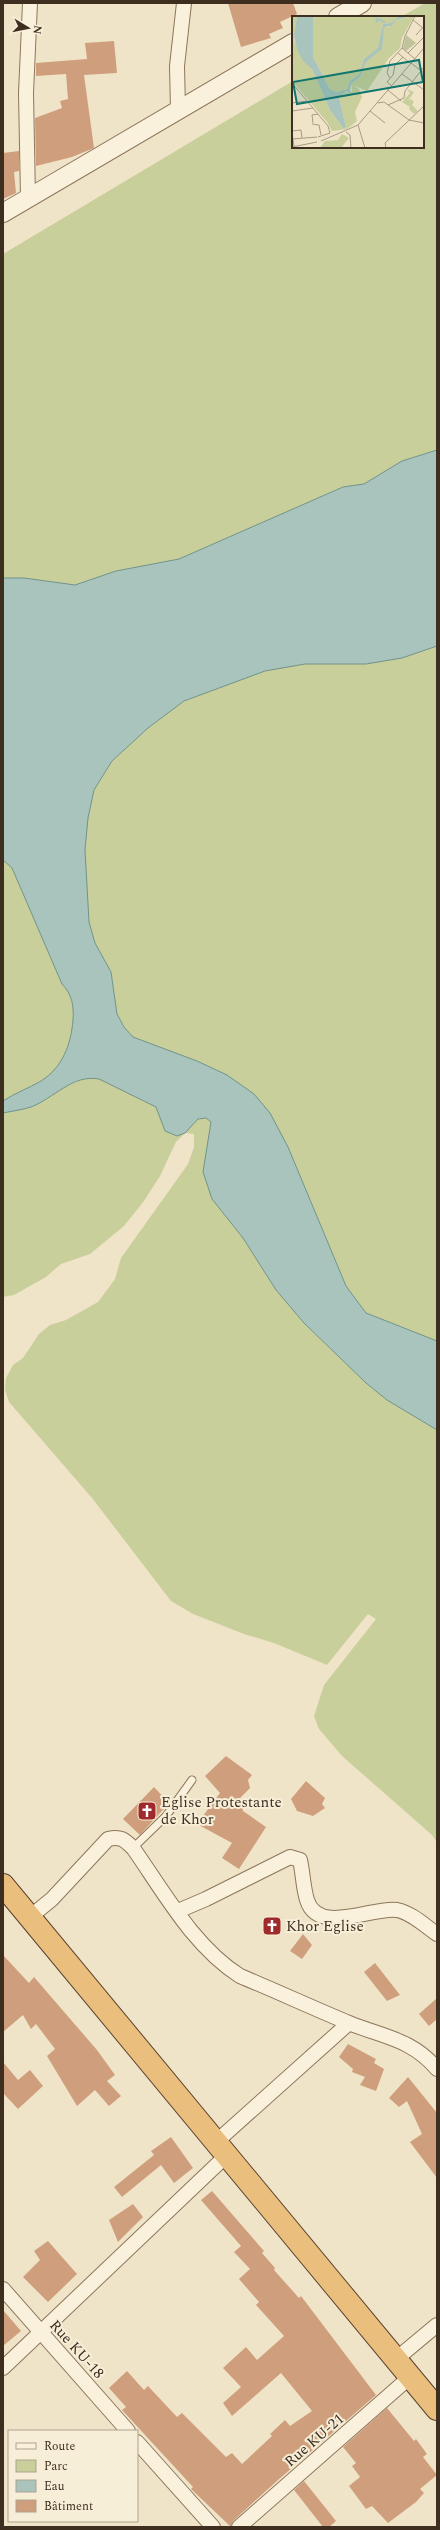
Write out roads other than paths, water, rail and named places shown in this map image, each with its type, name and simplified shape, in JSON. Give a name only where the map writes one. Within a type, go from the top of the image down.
[{"type":"highway","points":[[3,1884],[437,2409]]},
{"type":"street","points":[[28,198],[26,93],[30,3]]},
{"type":"street","points":[[178,110],[177,66],[184,3]]},
{"type":"street","points":[[340,16],[362,3]]},
{"type":"street","points":[[3,213],[292,44]]},
{"type":"street","points":[[30,1917],[52,1899],[108,1839],[118,1837],[125,1840],[133,1848],[190,1930],[228,1968],[240,1976],[349,2023],[410,2044],[426,2055],[437,2069]]},
{"type":"street","points":[[178,1911],[206,1899],[290,1857],[300,1860],[307,1900],[313,1910],[326,1916],[345,1918],[397,1910],[408,1914],[437,1934]]},
{"type":"street","points":[[3,2368],[41,2334],[221,2148],[349,2023]]},
{"type":"street","name":"Rue KU-18","points":[[3,2289],[41,2334],[127,2430]]},
{"type":"street","points":[[395,2360],[437,2325]]},
{"type":"street","name":"Rue KU-21","points":[[239,2527],[410,2377]]},
{"type":"street","points":[[138,2443],[213,2527]]},
{"type":"lane","points":[[133,1848],[166,1816],[192,1780]]},
{"type":"water","points":[[437,450],[437,646],[402,658],[366,664],[305,664],[265,671],[184,701],[148,728],[112,761],[94,790],[88,818],[85,850],[89,922],[95,943],[111,972],[117,1014],[124,1027],[133,1037],[197,1061],[227,1075],[254,1094],[270,1113],[288,1147],[346,1286],[366,1313],[437,1341],[437,1430],[387,1400],[366,1383],[304,1323],[276,1290],[243,1238],[212,1199],[203,1172],[211,1122],[206,1118],[198,1119],[185,1133],[177,1136],[165,1131],[156,1107],[99,1079],[90,1078],[72,1083],[31,1107],[3,1113],[3,1101],[41,1081],[55,1069],[60,1062],[68,1046],[70,1038],[73,1005],[68,992],[62,984],[12,868],[3,860],[3,578],[24,578],[75,585],[116,571],[179,559],[343,487],[364,484],[402,461]]},
{"type":"place","name":"Eglise Protestante de Khor","points":[[147,1811]]},
{"type":"place","name":"Khor Eglise","points":[[272,1926]]}]
